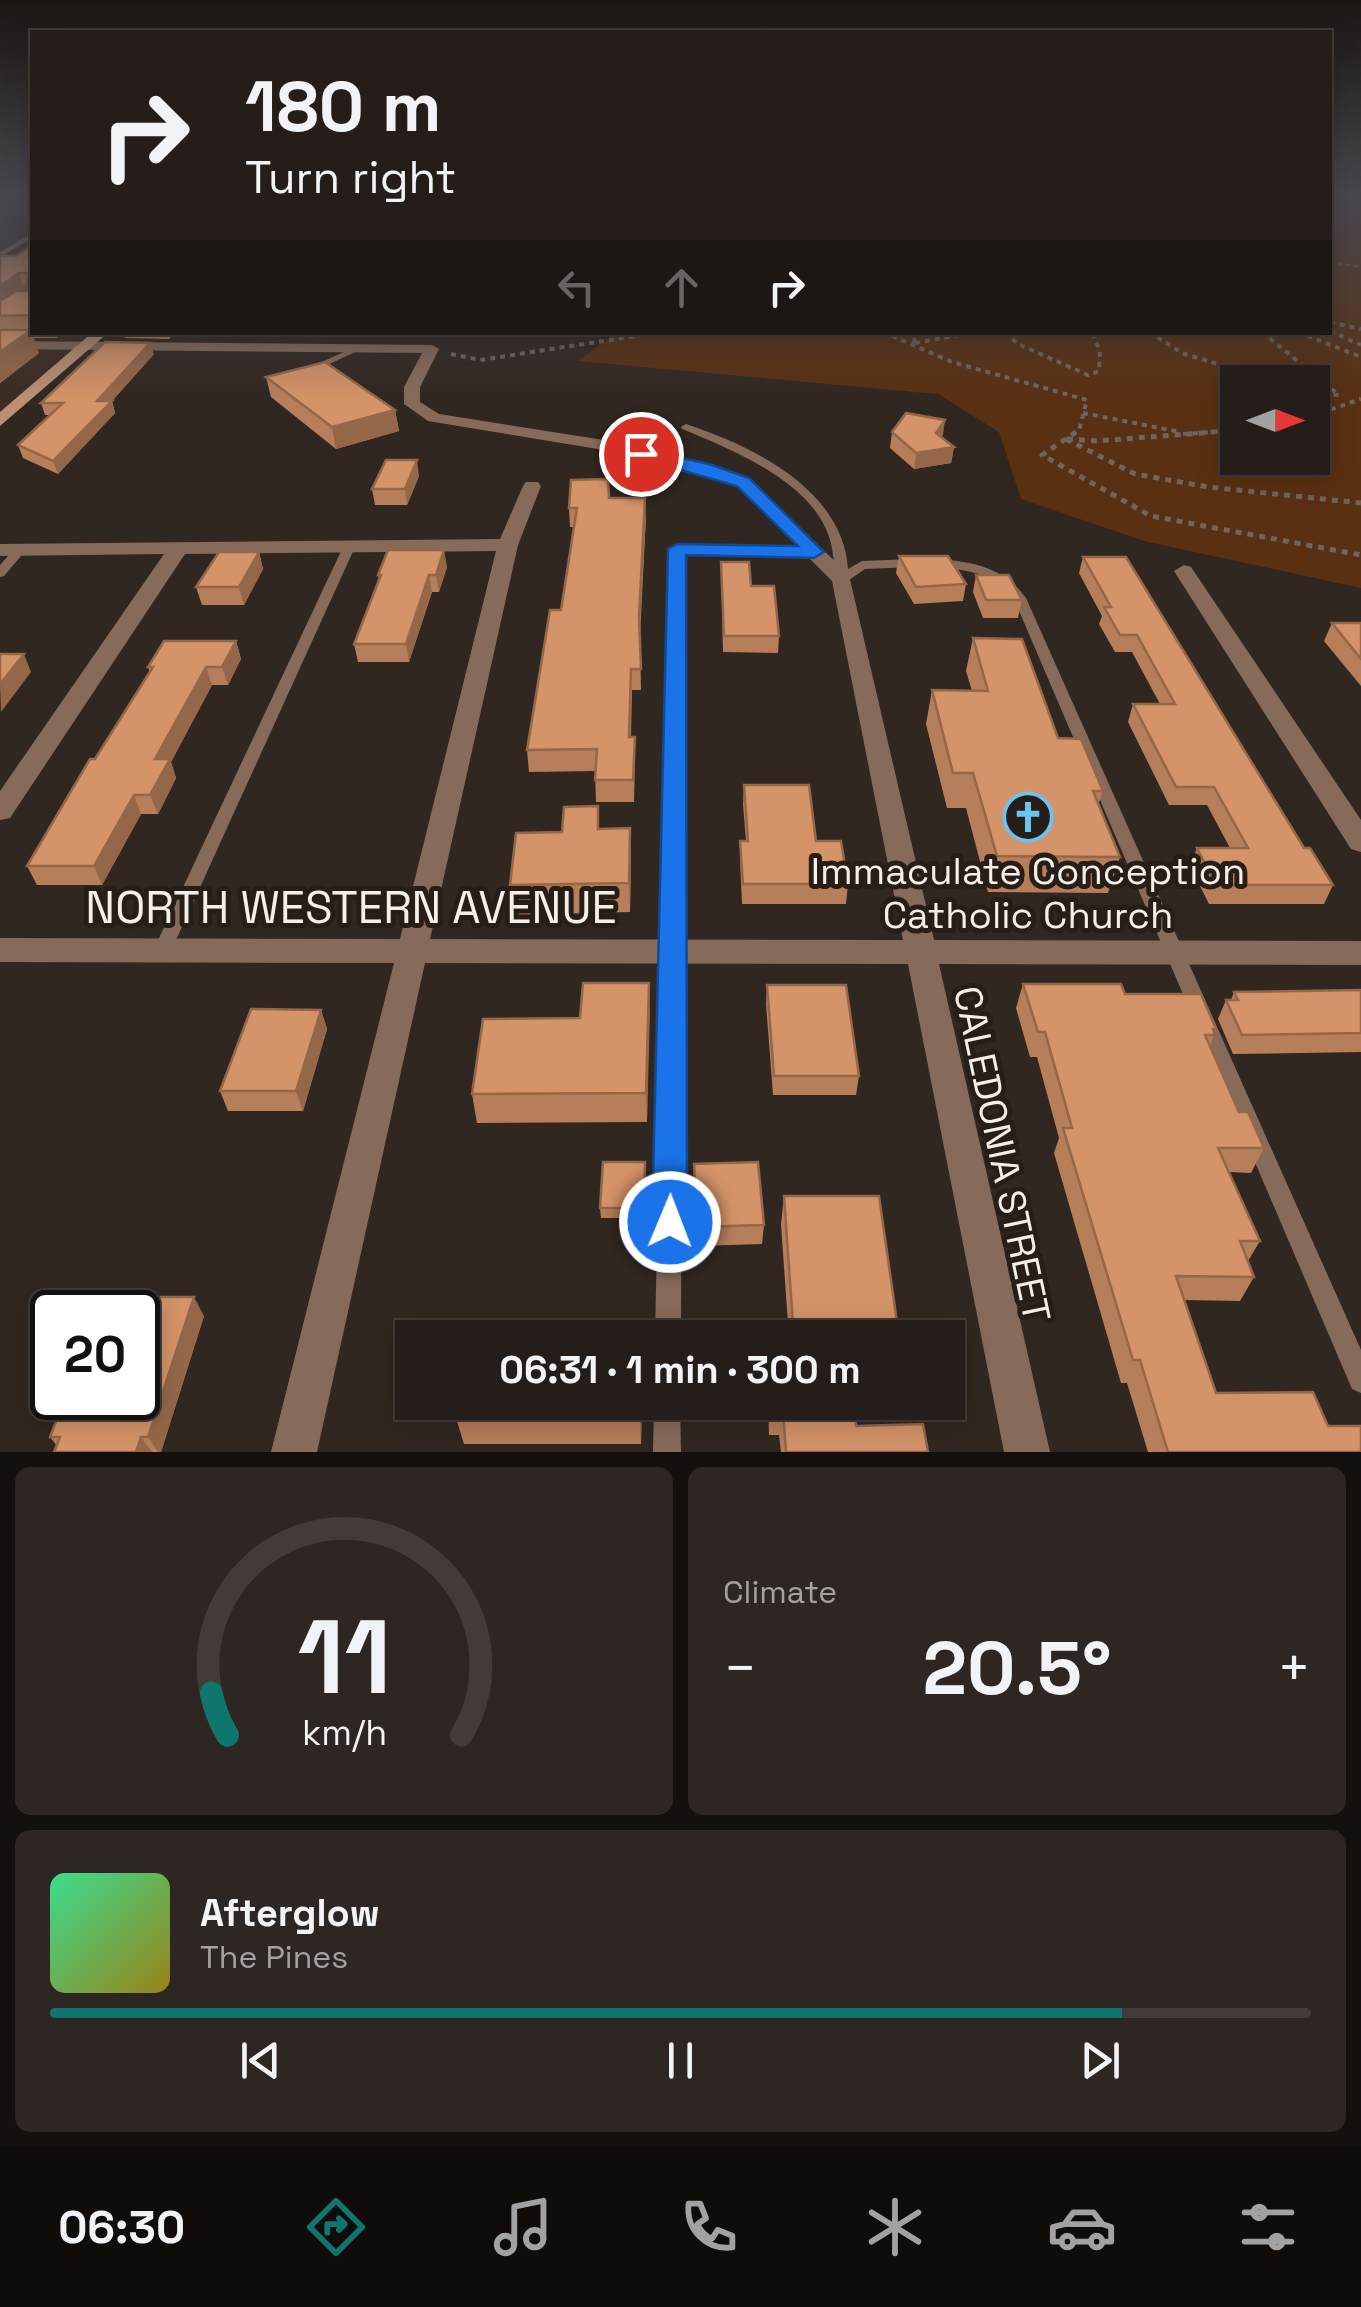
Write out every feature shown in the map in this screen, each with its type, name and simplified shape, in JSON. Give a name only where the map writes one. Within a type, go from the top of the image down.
[{"type":"street","points":[[0,421],[99,335]]},
{"type":"street","points":[[0,345],[432,350],[412,388],[412,404],[434,418],[610,446],[703,468],[743,482],[842,579]]},
{"type":"street","points":[[294,1452],[508,544],[532,486]]},
{"type":"street","points":[[11,550],[508,544]]},
{"type":"street","points":[[0,811],[178,549]]},
{"type":"street","points":[[1184,572],[1361,842]]},
{"type":"street","name":"CALEDONIA STREET","points":[[842,579],[1027,1452]]},
{"type":"street","name":"NORTH WESTERN AVENUE","points":[[0,950],[1361,953]]},
{"type":"lane","points":[[303,374],[360,348]]},
{"type":"lane","points":[[686,427],[752,454],[809,498],[833,532],[844,557],[842,579]]},
{"type":"lane","points":[[162,951],[348,546]]},
{"type":"lane","points":[[668,1320],[677,549],[814,552]]},
{"type":"lane","points":[[0,573],[11,550]]},
{"type":"lane","points":[[842,579],[862,565],[974,565],[1008,580],[1020,598],[1361,1380]]},
{"type":"lane","points":[[667,1452],[668,1420]]},
{"type":"path","points":[[1332,322],[1361,329]]},
{"type":"path","points":[[1332,332],[1361,345]]},
{"type":"path","points":[[432,350],[480,360],[642,335]]},
{"type":"path","points":[[891,335],[952,362],[1087,400],[1079,430],[1042,454],[1151,516],[1361,555]]},
{"type":"path","points":[[914,343],[915,335]]},
{"type":"path","points":[[914,343],[959,335]]},
{"type":"path","points":[[1008,335],[1018,344],[1088,375],[1099,371],[1100,351],[1093,335]]},
{"type":"path","points":[[1154,335],[1182,353],[1220,365]]},
{"type":"path","points":[[1266,335],[1339,395]]},
{"type":"path","points":[[1306,335],[1361,356]]},
{"type":"path","points":[[1330,395],[1359,402]]},
{"type":"path","points":[[1330,411],[1359,402]]},
{"type":"path","points":[[1084,413],[1140,427],[1194,434]]},
{"type":"path","points":[[1066,439],[1096,441],[1220,432]]},
{"type":"path","points":[[1066,439],[1136,474],[1208,487],[1361,503]]},
{"type":"shaded area","points":[[0,264],[30,264],[30,335],[100,335],[0,421]]},
{"type":"shaded area","points":[[1332,264],[1361,264],[1361,588],[1144,541],[1021,499],[999,432],[938,394],[577,361],[615,335],[1332,335]]},
{"type":"building","points":[[0,264],[30,264],[30,282],[18,291],[30,291],[30,315],[0,316],[0,301],[27,284],[28,273],[19,273],[0,286]]},
{"type":"building","points":[[0,330],[30,330],[30,331],[0,352]]},
{"type":"building","points":[[105,342],[150,343],[97,401],[112,401],[53,461],[18,445],[63,403],[41,403]]},
{"type":"building","points":[[325,362],[395,410],[332,427],[266,377]]},
{"type":"building","points":[[906,413],[945,420],[936,433],[954,447],[916,453],[892,432]]},
{"type":"building","points":[[386,460],[417,460],[405,489],[372,489]]},
{"type":"building","points":[[608,479],[609,498],[645,498],[639,617],[641,669],[631,669],[629,737],[635,737],[633,780],[595,780],[597,749],[527,750],[550,610],[561,610],[577,508],[569,508],[571,480]]},
{"type":"building","points":[[388,550],[444,550],[436,575],[429,575],[406,644],[354,644],[381,575]]},
{"type":"building","points":[[219,552],[259,552],[239,587],[196,587]]},
{"type":"building","points":[[899,556],[948,556],[966,584],[916,587]]},
{"type":"building","points":[[1083,557],[1126,557],[1304,848],[1310,848],[1333,885],[1216,885],[1197,848],[1248,848],[1214,787],[1176,787],[1133,704],[1175,704],[1137,635],[1120,635],[1104,607],[1111,607]]},
{"type":"building","points":[[721,562],[749,562],[751,586],[774,586],[779,636],[724,636]]},
{"type":"building","points":[[976,575],[1009,575],[1022,600],[986,600]]},
{"type":"building","points":[[1332,623],[1361,623],[1361,659]]},
{"type":"building","points":[[973,638],[1022,639],[1058,738],[1081,739],[1103,791],[1093,791],[1120,857],[997,856],[973,773],[953,773],[932,690],[988,691]]},
{"type":"building","points":[[164,641],[236,641],[222,667],[206,667],[155,759],[170,759],[150,795],[134,795],[94,866],[27,866],[90,759],[95,759],[153,667],[148,667]]},
{"type":"building","points":[[0,654],[24,654],[0,684]]},
{"type":"building","points":[[744,785],[809,785],[816,841],[841,841],[848,884],[743,884],[740,841],[748,841]]},
{"type":"building","points":[[598,806],[598,829],[630,828],[629,883],[510,885],[516,833],[562,832],[564,807]]},
{"type":"building","points":[[583,983],[649,983],[646,1093],[472,1094],[483,1019],[580,1018]]},
{"type":"building","points":[[1023,984],[1121,984],[1125,994],[1201,994],[1216,1029],[1215,1035],[1205,1035],[1239,1112],[1248,1112],[1264,1148],[1218,1148],[1260,1241],[1240,1241],[1254,1277],[1176,1276],[1216,1393],[1313,1392],[1328,1426],[1361,1426],[1361,1452],[1168,1452],[1140,1360],[1133,1360],[1063,1128],[1072,1128],[1045,1032],[1038,1032]]},
{"type":"building","points":[[767,985],[846,985],[859,1076],[774,1076]]},
{"type":"building","points":[[1361,990],[1361,1033],[1242,1035],[1226,1000],[1238,1000],[1234,992]]},
{"type":"building","points":[[251,1009],[321,1010],[296,1091],[220,1091]]},
{"type":"building","points":[[603,1162],[645,1162],[644,1208],[600,1208]]},
{"type":"building","points":[[758,1162],[764,1225],[697,1227],[694,1164]]},
{"type":"building","points":[[784,1196],[879,1196],[897,1320],[793,1320]]},
{"type":"building","points":[[160,1297],[194,1297],[160,1400]]},
{"type":"building","points":[[57,1420],[154,1420],[148,1437],[141,1437],[136,1452],[54,1452],[60,1437],[50,1437]]},
{"type":"building","points":[[784,1420],[856,1420],[856,1426],[923,1424],[928,1452],[786,1452]]},
{"type":"place","name":"Immaculate Conception Catholic Church","points":[[1028,817]]},
{"type":"route","points":[[641,454],[743,482],[814,552],[677,549],[670,1222]]}]
